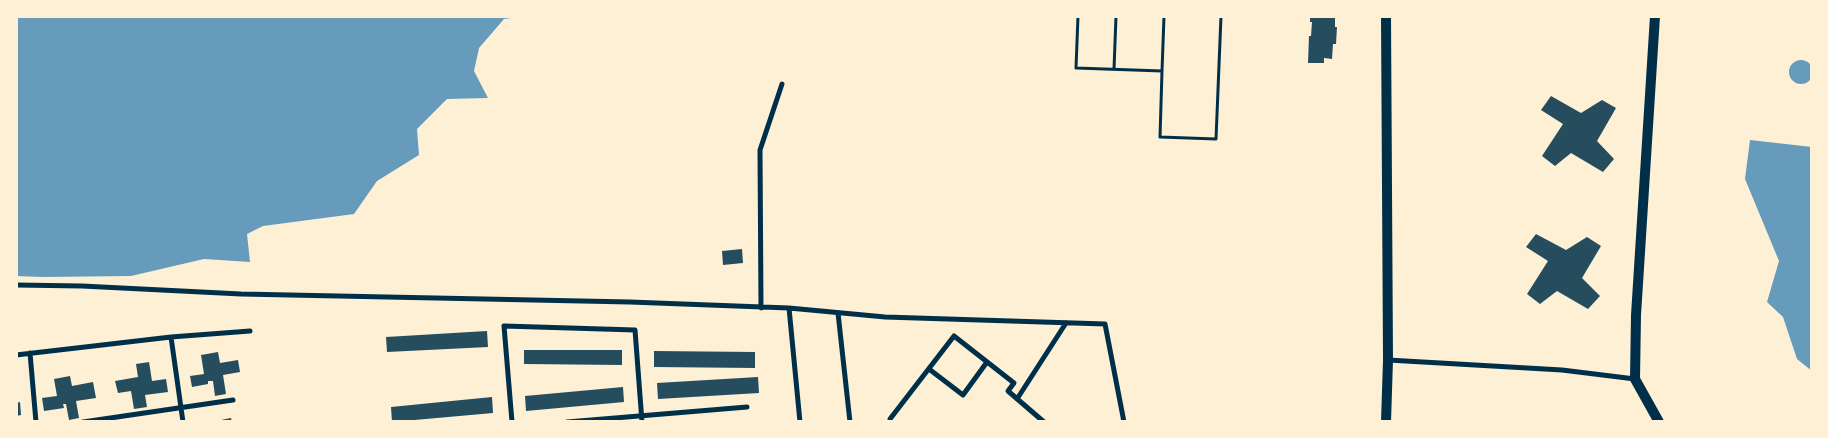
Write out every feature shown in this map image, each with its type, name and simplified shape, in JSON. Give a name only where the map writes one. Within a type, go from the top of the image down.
[{"type":"main road","points":[[1386,16],[1388,360],[1386,422]]},
{"type":"main road","points":[[1655,16],[1637,305],[1635,379],[1659,422]]},
{"type":"street","points":[[761,308],[760,150],[782,84]]},
{"type":"street","points":[[16,285],[82,286],[241,294],[630,302],[789,308],[885,317],[1106,324],[1124,422]]},
{"type":"street","points":[[789,308],[800,422]]},
{"type":"street","points":[[838,313],[850,422]]},
{"type":"street","points":[[1017,399],[1066,323]]},
{"type":"street","points":[[512,422],[504,326],[635,330],[642,422]]},
{"type":"street","points":[[16,355],[171,337],[250,331]]},
{"type":"street","points":[[890,422],[890,419],[954,336],[1014,384],[1008,391],[1044,422]]},
{"type":"street","points":[[171,337],[183,422]]},
{"type":"street","points":[[30,353],[36,422]]},
{"type":"street","points":[[1388,360],[1562,370],[1635,379]]},
{"type":"street","points":[[929,369],[963,395],[987,362]]},
{"type":"street","points":[[83,422],[233,400]]},
{"type":"street","points":[[567,422],[747,407]]},
{"type":"lane","points":[[1078,16],[1076,68],[1162,71]]},
{"type":"lane","points":[[1114,69],[1116,16]]},
{"type":"lane","points":[[1164,16],[1160,137],[1216,139],[1221,16]]},
{"type":"water","points":[[16,16],[526,16],[504,19],[479,48],[474,71],[488,98],[447,99],[417,129],[419,155],[377,181],[354,214],[263,226],[247,234],[250,262],[204,259],[131,276],[42,277],[16,276]]},
{"type":"water","points":[[1801,60],[1810,63],[1813,72],[1810,81],[1801,84],[1792,81],[1789,72],[1792,63]]},
{"type":"water","points":[[1750,140],[1812,147],[1812,371],[1797,359],[1783,317],[1767,302],[1779,261],[1745,179]]},
{"type":"building","points":[[1310,16],[1335,16],[1335,27],[1337,27],[1336,44],[1333,44],[1332,59],[1324,58],[1324,63],[1308,63],[1309,36],[1311,36],[1312,22],[1310,22]]},
{"type":"building","points":[[1551,96],[1581,113],[1602,100],[1616,108],[1597,141],[1614,159],[1603,172],[1571,153],[1555,166],[1542,156],[1563,124],[1541,110]]},
{"type":"building","points":[[1536,234],[1566,250],[1587,237],[1601,246],[1582,278],[1600,296],[1588,309],[1557,291],[1540,304],[1527,294],[1548,261],[1526,247]]},
{"type":"building","points":[[742,249],[743,263],[723,265],[722,251]]},
{"type":"building","points":[[487,331],[488,347],[387,352],[386,337]]},
{"type":"building","points":[[524,350],[622,350],[622,365],[524,364]]},
{"type":"building","points":[[654,351],[755,352],[755,368],[654,367]]},
{"type":"building","points":[[218,352],[220,363],[238,360],[240,372],[223,375],[226,394],[215,396],[213,381],[208,381],[208,384],[192,387],[190,376],[204,374],[201,355]]},
{"type":"building","points":[[149,362],[152,381],[166,379],[168,392],[145,395],[147,407],[134,409],[131,391],[118,393],[115,381],[138,377],[136,364]]},
{"type":"building","points":[[70,376],[72,386],[93,382],[96,398],[76,401],[79,418],[69,420],[66,404],[63,404],[64,408],[44,411],[42,398],[57,396],[54,379]]},
{"type":"building","points":[[758,377],[759,393],[658,399],[657,383]]},
{"type":"building","points":[[623,387],[624,402],[526,411],[525,396]]},
{"type":"building","points":[[492,397],[493,413],[392,422],[391,407]]},
{"type":"building","points":[[20,402],[21,415],[16,416],[16,403]]},
{"type":"building","points":[[231,418],[232,422],[216,422],[216,421]]}]
